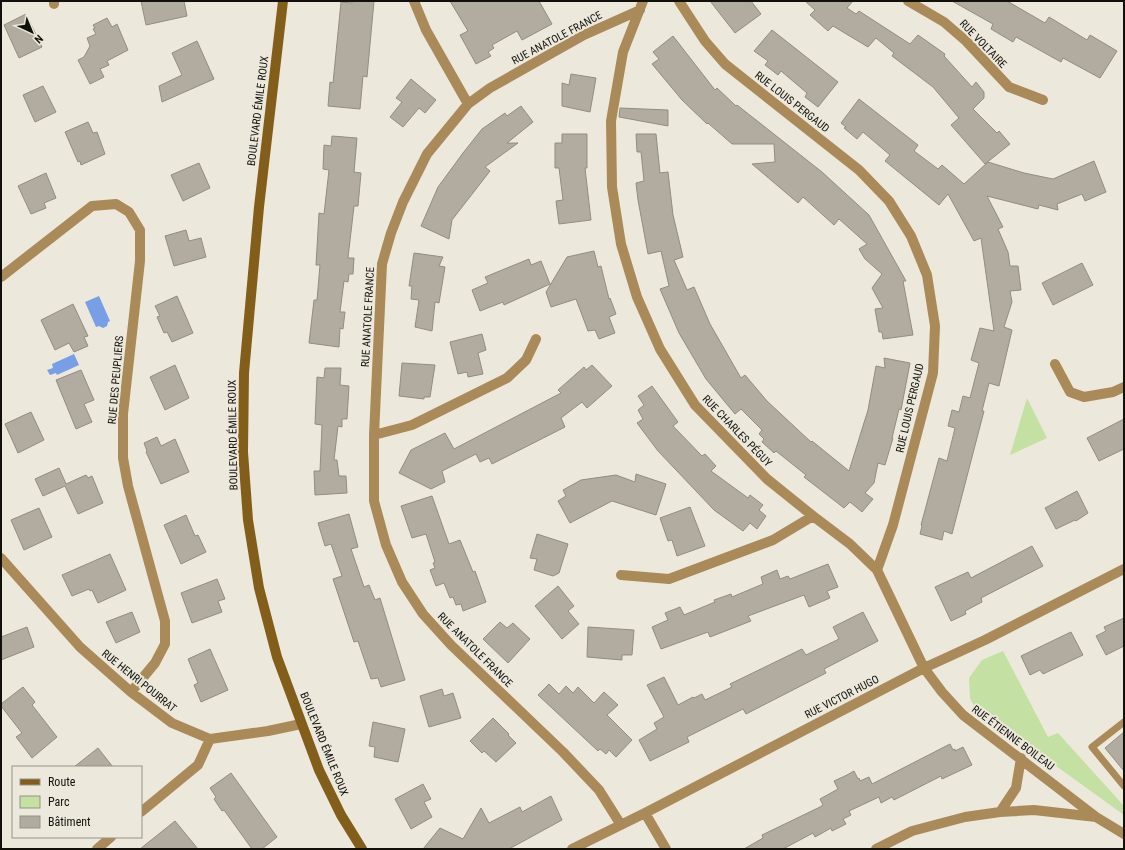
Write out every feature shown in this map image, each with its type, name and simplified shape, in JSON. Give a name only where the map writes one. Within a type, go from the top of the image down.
[{"type":"main road","name":"BOULEVARD ÉMILE ROUX","points":[[283,1],[259,207],[244,373],[244,452],[248,520],[259,588],[277,657],[301,724],[320,770],[341,815],[362,849]]},
{"type":"street","points":[[414,1],[426,30],[468,104]]},
{"type":"street","name":"RUE LOUIS PERGAUD","points":[[679,1],[705,41],[725,64],[859,170],[889,201],[911,236],[927,275],[935,326],[933,373],[893,525],[878,570]]},
{"type":"street","name":"RUE VOLTAIRE","points":[[908,1],[944,22],[966,41],[1009,87],[1042,100]]},
{"type":"street","name":"RUE ANATOLE FRANCE","points":[[621,825],[599,790],[564,752],[451,646],[423,614],[402,582],[386,545],[374,501],[374,435],[382,264],[391,233],[403,202],[427,154],[468,104],[490,88],[584,35],[642,6]]},
{"type":"street","name":"RUE CHARLES PÉGUY","points":[[642,6],[623,52],[611,121],[612,187],[621,244],[637,297],[660,349],[695,405],[767,479],[850,544],[878,570]]},
{"type":"street","name":"RUE DES PEUPLIERS","points":[[1,277],[92,206],[116,204],[129,212],[140,230],[140,261],[123,414],[123,458],[128,486],[165,621],[165,644],[155,663],[131,692]]},
{"type":"street","points":[[374,435],[412,426],[507,378],[526,360],[536,339]]},
{"type":"street","points":[[1055,364],[1070,392],[1084,396],[1113,392],[1124,387]]},
{"type":"street","points":[[621,575],[669,579],[773,540],[813,516]]},
{"type":"street","name":"RUE HENRI POURRAT","points":[[1,558],[80,647],[131,692],[172,723],[210,739]]},
{"type":"street","name":"RUE VICTOR HUGO","points":[[572,849],[645,813],[924,668],[985,640],[1124,569]]},
{"type":"street","points":[[878,570],[924,668]]},
{"type":"street","name":"RUE ÉTIENNE BOILEAU","points":[[924,668],[942,692],[963,715],[1096,817],[1124,834]]},
{"type":"street","points":[[142,811],[198,765],[210,739],[268,731],[301,724]]},
{"type":"street","points":[[1000,812],[1016,788],[1021,758]]},
{"type":"street","name":"RUE ÉTIENNE BOILEAU","points":[[876,849],[912,831],[965,816],[1034,810],[1096,817]]},
{"type":"street","points":[[645,813],[666,849]]},
{"type":"street","points":[[97,849],[110,838]]},
{"type":"lane","points":[[1124,722],[1092,748],[1124,786]]},
{"type":"green space","points":[[1027,398],[1047,438],[1010,455]]},
{"type":"green space","points":[[1003,651],[1048,737],[1058,733],[1124,806],[1124,815],[974,706],[970,698],[969,678],[982,660]]},
{"type":"water","points":[[99,296],[110,321],[108,322],[107,326],[103,328],[99,326],[96,327],[85,302]]},
{"type":"water","points":[[74,354],[79,365],[57,375],[56,373],[50,375],[47,370],[53,368],[52,364]]},
{"type":"building","points":[[141,1],[184,1],[187,16],[146,25]]},
{"type":"building","points":[[352,1],[374,1],[367,77],[363,76],[360,109],[328,106],[330,82],[333,83],[341,2],[352,3]]},
{"type":"building","points":[[450,1],[539,1],[552,24],[522,40],[517,31],[492,45],[494,48],[488,52],[491,56],[476,64],[460,35],[468,31]]},
{"type":"building","points":[[710,1],[751,1],[761,14],[735,33]]},
{"type":"building","points":[[805,1],[853,1],[847,8],[856,14],[859,11],[910,44],[918,35],[945,54],[944,56],[972,87],[976,82],[984,92],[984,98],[973,109],[997,133],[999,131],[1010,144],[985,164],[951,125],[959,118],[933,87],[892,56],[894,53],[876,38],[868,47],[833,26],[828,31],[810,15],[815,10]]},
{"type":"building","points":[[952,1],[1007,1],[1045,23],[1049,17],[1087,40],[1090,35],[1117,51],[1100,78],[1063,58],[1061,62],[1016,37],[1013,42],[991,29],[993,24]]},
{"type":"building","points":[[26,14],[42,47],[19,58],[4,25]]},
{"type":"building","points":[[107,18],[112,27],[117,24],[128,50],[107,61],[109,65],[100,69],[104,77],[90,84],[78,60],[84,57],[90,46],[87,38],[96,34],[93,29],[95,28],[93,25]]},
{"type":"building","points":[[772,30],[838,82],[818,107],[805,97],[807,93],[781,71],[778,75],[765,65],[768,61],[754,51]]},
{"type":"building","points":[[673,36],[715,90],[717,88],[736,106],[737,105],[822,172],[869,215],[906,281],[903,281],[913,335],[883,339],[882,332],[879,332],[875,309],[883,308],[872,288],[882,274],[865,259],[859,249],[867,244],[839,219],[834,225],[803,197],[798,203],[752,164],[775,162],[774,144],[732,144],[708,123],[707,124],[682,100],[652,64],[659,59],[653,52]]},
{"type":"building","points":[[197,41],[214,79],[162,102],[159,86],[182,75],[172,53]]},
{"type":"building","points":[[571,74],[596,78],[590,112],[562,106],[562,83],[569,85]]},
{"type":"building","points":[[411,79],[436,100],[425,113],[419,108],[403,127],[390,117],[402,102],[396,98]]},
{"type":"building","points":[[43,86],[56,112],[35,122],[23,95]]},
{"type":"building","points":[[859,99],[918,145],[914,151],[938,169],[942,165],[964,184],[988,162],[1024,173],[1053,179],[1094,161],[1106,192],[1085,201],[1082,194],[1057,204],[1058,210],[1039,205],[1038,209],[987,196],[1003,227],[998,229],[1008,252],[1010,266],[1018,266],[1021,290],[1010,291],[1012,302],[1004,327],[1012,330],[999,386],[989,383],[982,411],[984,411],[952,534],[944,531],[942,540],[920,534],[921,525],[939,458],[947,461],[955,428],[948,426],[952,410],[959,412],[963,396],[970,398],[979,363],[971,360],[980,328],[994,331],[981,238],[974,241],[948,194],[939,205],[885,161],[890,155],[863,132],[857,139],[844,128],[846,127],[841,123]]},
{"type":"building","points":[[521,106],[533,122],[507,143],[518,143],[485,167],[490,171],[452,220],[449,239],[421,226],[438,187],[482,129],[505,113],[507,116]]},
{"type":"building","points":[[620,108],[668,110],[668,126],[619,117]]},
{"type":"building","points":[[88,122],[93,133],[97,132],[105,154],[81,165],[80,161],[78,162],[65,132]]},
{"type":"building","points":[[562,134],[587,134],[587,168],[585,168],[591,220],[559,224],[556,201],[563,200],[559,168],[555,168],[555,143],[562,143]]},
{"type":"building","points":[[636,134],[656,134],[660,173],[668,172],[673,215],[683,257],[674,260],[687,290],[694,287],[710,324],[741,378],[745,375],[767,401],[811,442],[812,441],[849,471],[868,410],[876,366],[885,368],[884,358],[910,363],[901,410],[899,409],[893,438],[885,465],[878,463],[874,483],[865,493],[873,499],[862,512],[850,502],[844,508],[804,477],[806,475],[776,451],[774,453],[762,442],[764,439],[759,434],[762,430],[741,409],[735,414],[706,379],[679,333],[660,289],[669,286],[661,251],[648,254],[636,183],[644,181],[641,152],[637,152]]},
{"type":"building","points":[[332,136],[357,138],[354,172],[361,173],[358,206],[354,206],[348,258],[354,258],[353,274],[349,274],[348,282],[344,281],[340,312],[345,312],[343,329],[340,328],[339,347],[309,343],[314,300],[317,300],[320,265],[316,265],[319,213],[324,214],[329,170],[323,169],[324,145],[331,146]]},
{"type":"building","points":[[199,163],[210,188],[183,201],[171,175]]},
{"type":"building","points":[[46,173],[56,198],[44,203],[46,208],[31,214],[18,186]]},
{"type":"building","points":[[186,230],[189,241],[201,238],[206,257],[174,266],[165,236]]},
{"type":"building","points":[[594,251],[598,267],[601,266],[609,299],[610,298],[616,314],[609,317],[615,333],[599,339],[595,330],[588,331],[576,299],[551,307],[546,292],[567,257]]},
{"type":"building","points":[[414,253],[443,257],[439,266],[445,267],[439,303],[435,302],[432,331],[415,327],[419,300],[411,299],[412,286],[409,286]]},
{"type":"building","points":[[529,259],[531,265],[541,261],[550,284],[504,305],[503,302],[480,311],[472,290],[488,283],[485,277]]},
{"type":"building","points":[[1082,263],[1093,285],[1053,305],[1042,283]]},
{"type":"building","points":[[177,296],[193,333],[172,342],[167,332],[164,333],[157,317],[160,316],[155,306]]},
{"type":"building","points":[[73,304],[88,336],[84,337],[88,346],[74,352],[69,343],[55,350],[41,320]]},
{"type":"building","points":[[482,334],[486,350],[478,353],[483,374],[468,377],[467,372],[458,374],[450,342]]},
{"type":"building","points":[[402,363],[435,365],[430,397],[424,397],[424,399],[399,396]]},
{"type":"building","points":[[175,365],[189,398],[165,410],[150,377]]},
{"type":"building","points":[[592,365],[612,386],[587,408],[582,402],[561,418],[565,427],[492,464],[489,458],[480,462],[476,454],[442,471],[445,482],[431,489],[399,473],[411,450],[445,433],[454,449],[561,393],[558,390],[584,367],[586,370]]},
{"type":"building","points":[[325,368],[341,368],[340,385],[349,386],[347,419],[342,419],[342,427],[338,426],[334,460],[337,460],[339,476],[346,476],[347,493],[315,495],[314,471],[320,471],[322,425],[315,424],[317,377],[324,378]]},
{"type":"building","points":[[81,370],[94,400],[84,404],[92,422],[76,429],[56,380]]},
{"type":"building","points":[[652,386],[678,422],[673,426],[702,456],[705,454],[716,466],[711,471],[748,498],[750,495],[763,505],[759,510],[766,516],[757,529],[750,523],[743,531],[714,510],[658,451],[637,423],[643,419],[638,410],[644,405],[638,396]]},
{"type":"building","points":[[31,412],[44,440],[18,453],[5,424]]},
{"type":"building","points":[[1124,419],[1124,449],[1099,461],[1087,438]]},
{"type":"building","points":[[157,437],[161,446],[175,439],[189,472],[161,484],[146,452],[144,443]]},
{"type":"building","points":[[59,468],[66,484],[86,475],[88,478],[92,476],[103,503],[78,514],[65,486],[43,496],[35,479]]},
{"type":"building","points":[[636,474],[666,484],[656,515],[612,501],[570,523],[558,501],[566,496],[563,490],[581,480],[616,475],[635,482]]},
{"type":"building","points":[[1077,491],[1088,513],[1076,521],[1075,520],[1056,529],[1045,508]]},
{"type":"building","points":[[432,496],[449,544],[460,540],[473,572],[475,571],[486,602],[463,611],[461,604],[456,605],[453,597],[450,598],[444,583],[436,586],[430,570],[435,568],[433,563],[435,562],[426,534],[412,538],[401,506]]},
{"type":"building","points":[[690,507],[705,546],[677,556],[672,540],[668,541],[660,518]]},
{"type":"building","points":[[39,508],[52,537],[24,550],[11,520]]},
{"type":"building","points":[[349,514],[358,547],[351,549],[364,587],[369,585],[375,600],[380,598],[405,680],[381,687],[378,678],[371,679],[358,641],[354,642],[333,579],[342,576],[331,544],[325,546],[318,523]]},
{"type":"building","points":[[186,515],[195,536],[198,535],[206,552],[181,564],[164,525]]},
{"type":"building","points":[[537,534],[568,544],[559,573],[553,576],[534,570],[537,559],[530,558]]},
{"type":"building","points":[[1032,546],[1043,566],[981,598],[982,602],[965,611],[966,614],[951,621],[935,587],[968,572],[971,578]]},
{"type":"building","points":[[110,554],[126,590],[98,603],[92,590],[90,591],[89,589],[72,596],[62,575]]},
{"type":"building","points":[[828,564],[838,587],[827,591],[830,598],[809,607],[804,595],[748,616],[751,621],[710,637],[708,632],[661,649],[652,627],[668,620],[665,613],[680,607],[684,615],[715,602],[714,600],[731,594],[732,597],[763,584],[761,577],[777,570],[780,579],[788,576],[790,579]]},
{"type":"building","points":[[217,579],[225,599],[218,601],[222,612],[192,623],[181,593]]},
{"type":"building","points":[[558,586],[574,606],[568,611],[579,624],[562,639],[535,606]]},
{"type":"building","points":[[132,612],[140,632],[116,643],[106,622]]},
{"type":"building","points":[[863,612],[878,641],[824,669],[826,673],[746,714],[743,709],[687,737],[689,742],[650,761],[639,740],[657,729],[654,723],[664,717],[647,685],[664,677],[678,705],[702,694],[705,700],[732,687],[730,684],[802,649],[806,655],[839,639],[833,627]]},
{"type":"building","points":[[1124,618],[1124,646],[1106,655],[1096,636],[1106,631],[1104,627]]},
{"type":"building","points":[[500,622],[507,628],[513,623],[530,639],[508,663],[483,639]]},
{"type":"building","points":[[27,627],[34,647],[1,660],[1,637]]},
{"type":"building","points":[[588,627],[634,630],[632,655],[622,655],[622,660],[587,657]]},
{"type":"building","points":[[1071,632],[1083,655],[1043,674],[1040,670],[1030,675],[1021,656]]},
{"type":"building","points":[[210,649],[228,690],[201,702],[194,685],[198,683],[188,659]]},
{"type":"building","points":[[549,684],[559,694],[566,686],[573,693],[578,687],[594,703],[604,692],[618,705],[607,715],[632,740],[616,757],[609,750],[606,754],[600,749],[598,751],[538,695]]},
{"type":"building","points":[[23,687],[35,702],[32,705],[57,737],[32,758],[16,737],[22,733],[1,706],[1,704]]},
{"type":"building","points":[[442,689],[444,696],[453,693],[461,718],[429,727],[420,696]]},
{"type":"building","points":[[493,718],[516,743],[496,762],[484,751],[482,753],[470,741]]},
{"type":"building","points":[[373,722],[405,729],[398,762],[374,757],[375,747],[369,746]]},
{"type":"building","points":[[1124,732],[1124,771],[1105,748]]},
{"type":"building","points":[[950,744],[955,751],[963,747],[972,765],[942,779],[941,776],[894,800],[892,797],[881,803],[879,797],[849,811],[851,815],[843,819],[846,824],[832,831],[831,828],[815,837],[813,833],[783,849],[744,849],[763,838],[762,835],[823,805],[820,799],[838,789],[834,781],[854,771],[860,781],[869,777],[872,784]]},
{"type":"building","points":[[98,748],[112,766],[75,766]]},
{"type":"building","points":[[231,773],[277,837],[262,849],[252,849],[224,810],[222,811],[214,799],[216,797],[210,788]]},
{"type":"building","points":[[423,784],[431,799],[424,802],[432,817],[411,829],[395,799]]},
{"type":"building","points":[[551,796],[562,820],[509,849],[423,849],[440,828],[463,839],[481,808],[489,823],[520,807],[522,812]]},
{"type":"building","points":[[175,821],[198,849],[140,849]]}]
